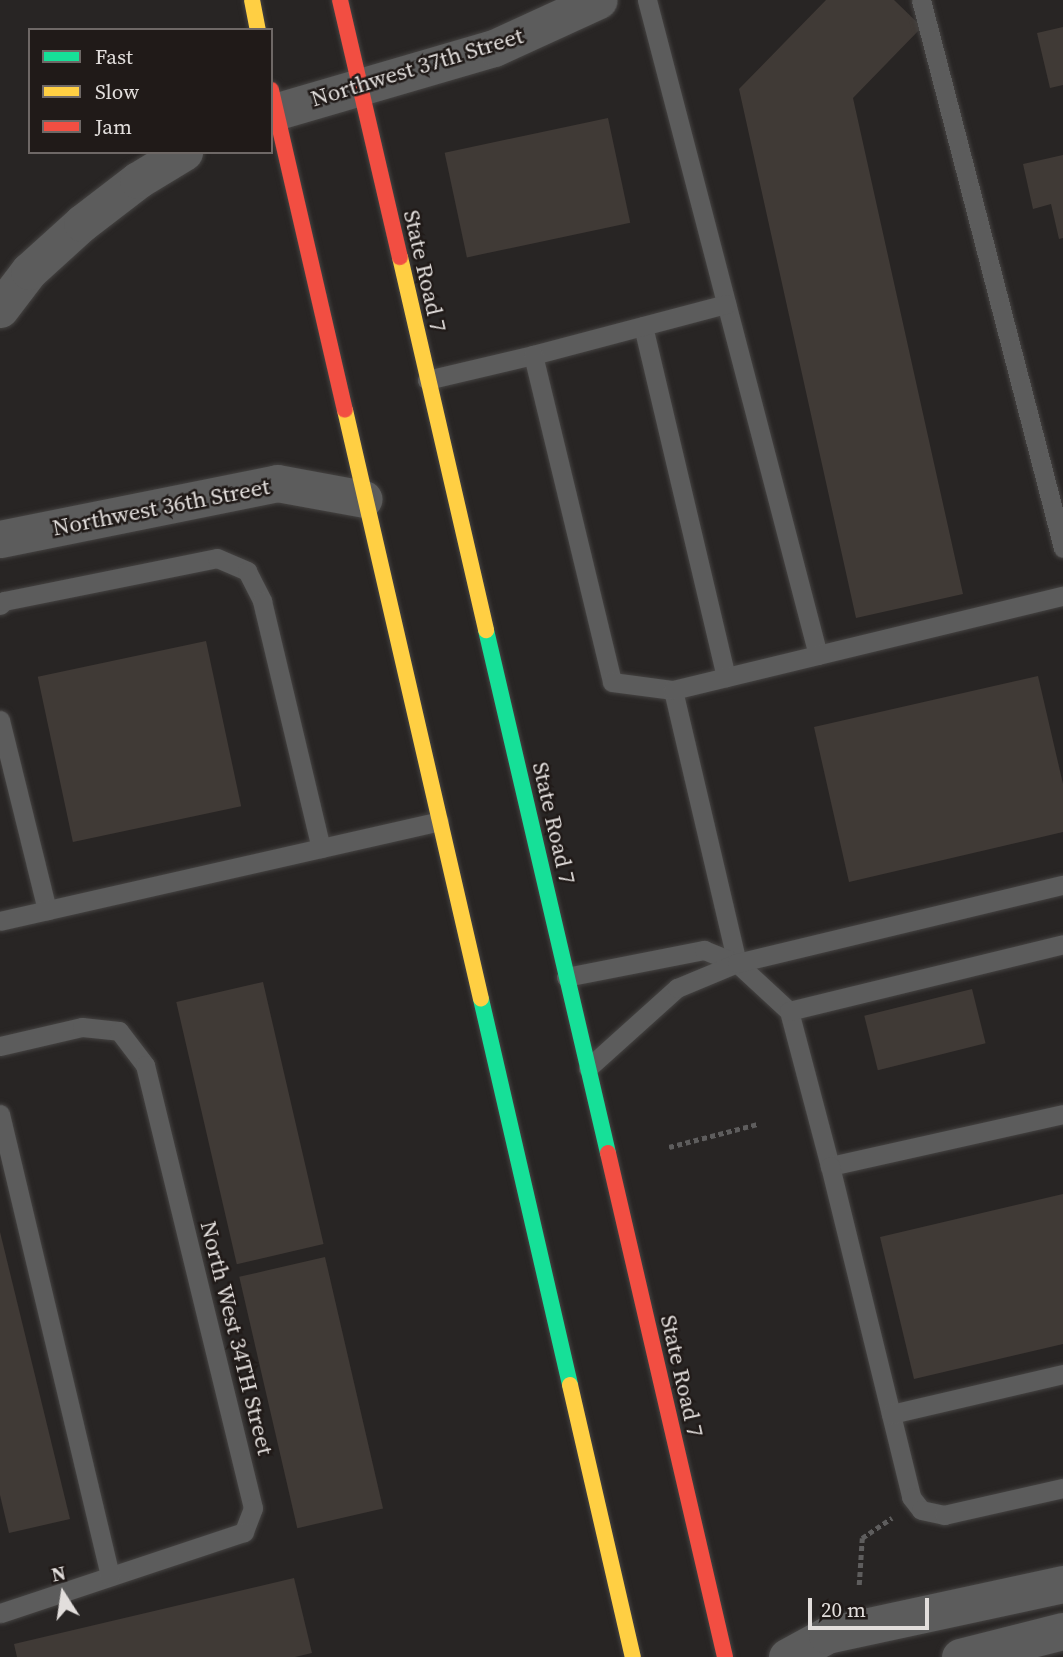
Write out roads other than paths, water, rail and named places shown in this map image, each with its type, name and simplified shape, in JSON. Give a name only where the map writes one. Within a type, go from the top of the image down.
[{"type":"main road","points":[[252,0],[258,28]]},
{"type":"main road","name":"State Road 7","points":[[340,0],[725,1657]]},
{"type":"main road","points":[[273,105],[632,1657]]},
{"type":"street","name":"Northwest 37th Street","points":[[273,105],[494,48],[599,0]]},
{"type":"street","points":[[0,309],[29,271],[82,223],[138,180],[181,154]]},
{"type":"street","name":"Northwest 36th Street","points":[[0,539],[277,483],[364,499]]},
{"type":"street","points":[[787,1657],[827,1635],[1063,1584]]},
{"type":"street","points":[[960,1657],[1063,1631]]},
{"type":"lane","points":[[647,0],[818,655]]},
{"type":"lane","points":[[921,0],[1063,548]]},
{"type":"lane","points":[[427,380],[726,304]]},
{"type":"lane","points":[[643,326],[726,677]]},
{"type":"lane","points":[[533,355],[611,682],[673,690],[1063,596]]},
{"type":"lane","points":[[0,605],[4,601],[218,558],[247,571],[262,601],[321,848]]},
{"type":"lane","points":[[673,690],[737,963]]},
{"type":"lane","points":[[0,720],[47,910]]},
{"type":"lane","points":[[0,921],[439,821]]},
{"type":"lane","points":[[588,1068],[677,988],[737,963],[1063,885]]},
{"type":"lane","points":[[789,1011],[1063,944]]},
{"type":"lane","points":[[566,977],[704,950],[737,963],[789,1011],[911,1497],[921,1510],[944,1515],[1063,1488]]},
{"type":"lane","name":"North West 34TH Street","points":[[0,1046],[82,1027],[119,1031],[145,1065],[253,1508],[244,1532],[0,1613]]},
{"type":"lane","points":[[0,1114],[110,1576]]},
{"type":"lane","points":[[830,1166],[1063,1114]]},
{"type":"lane","points":[[891,1415],[1063,1374]]}]
